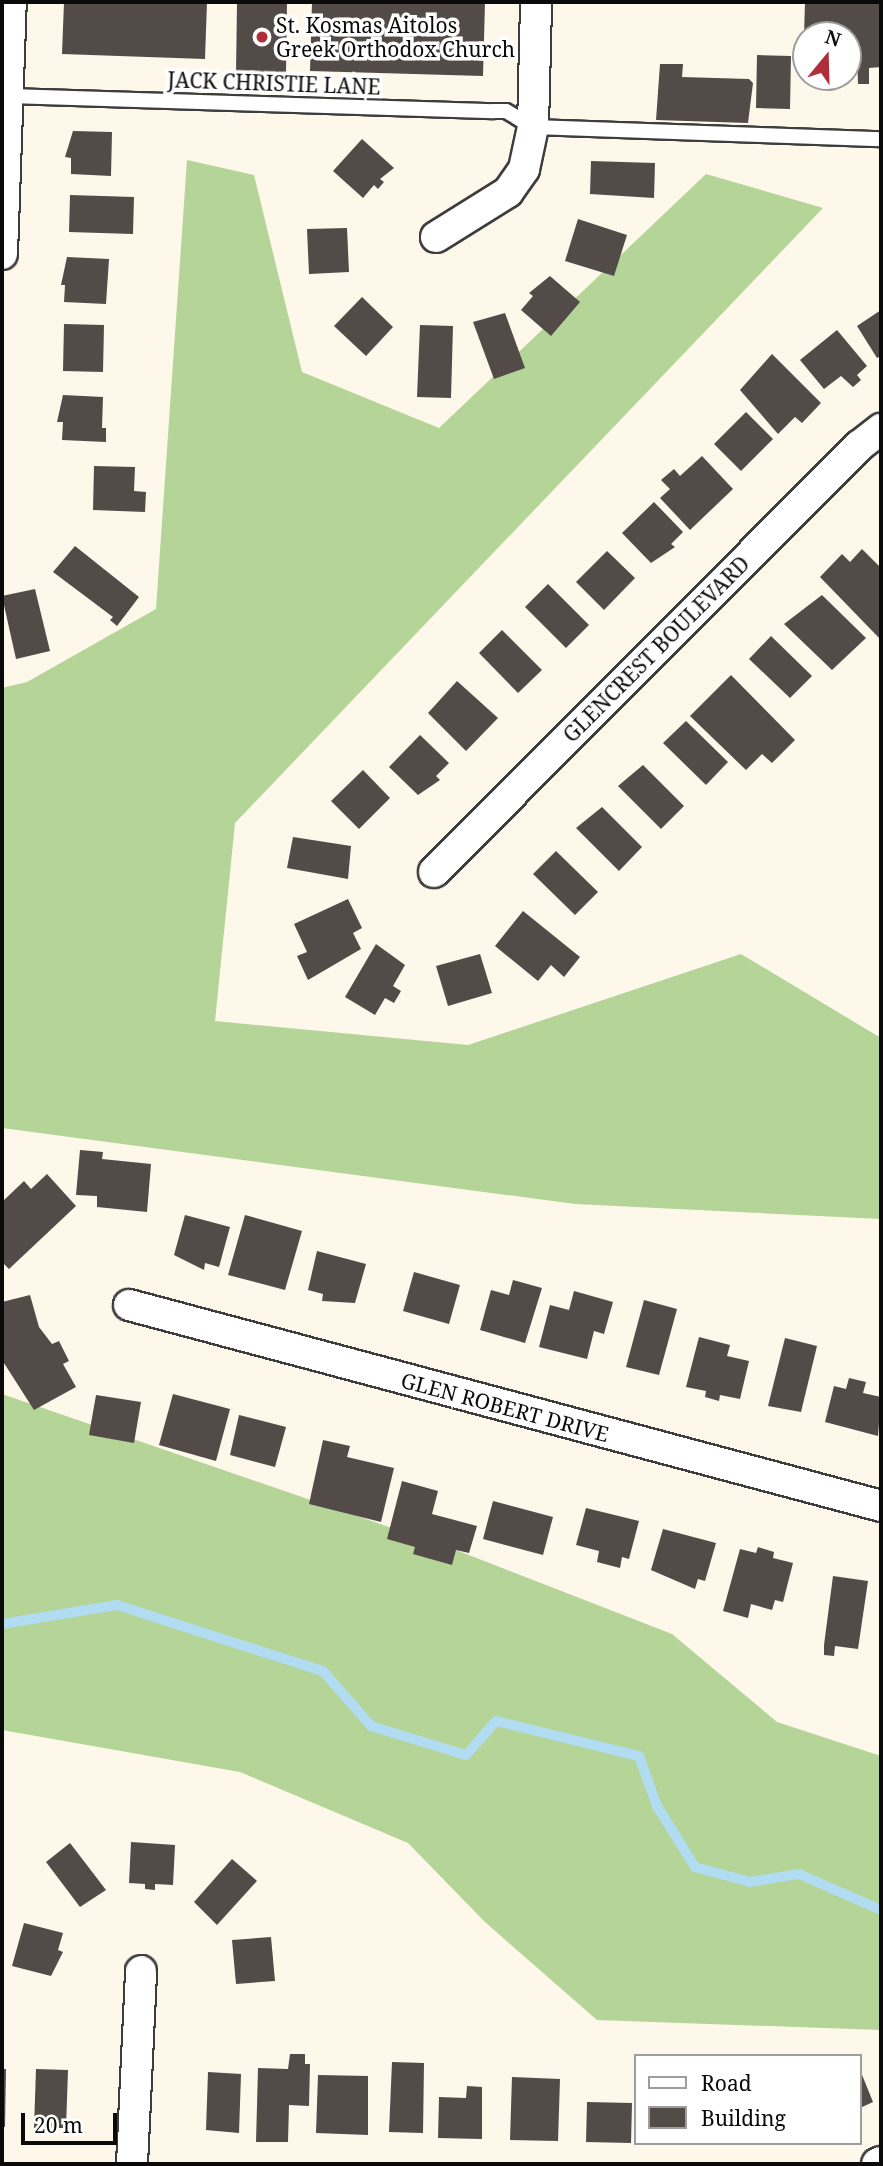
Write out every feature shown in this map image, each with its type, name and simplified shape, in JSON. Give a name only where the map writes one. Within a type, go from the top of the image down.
[{"type":"street","points":[[2,254],[11,2]]},
{"type":"street","points":[[436,237],[508,192],[524,169],[533,127],[536,2]]},
{"type":"street","name":"GLENCREST BOULEVARD","points":[[434,872],[859,446],[881,429]]},
{"type":"street","name":"GLEN ROBERT DRIVE","points":[[130,1304],[881,1506]]},
{"type":"street","points":[[132,2164],[141,1971]]},
{"type":"lane","name":"JACK CHRISTIE LANE","points":[[9,96],[506,111],[533,127]]},
{"type":"lane","points":[[533,127],[881,139]]},
{"type":"green space","points":[[187,160],[254,175],[302,372],[439,428],[706,174],[823,208],[235,823],[215,1021],[468,1045],[741,954],[881,1038],[881,1219],[575,1204],[2,1128],[2,688],[27,682],[156,609]]},
{"type":"green space","points":[[2,1394],[456,1550],[672,1634],[777,1722],[881,1756],[881,2030],[597,2020],[485,1922],[408,1843],[240,1772],[2,1730]]},
{"type":"building","points":[[64,2],[207,2],[205,59],[62,54]]},
{"type":"building","name":"St. Kosmas Aitolos Greek Orthodox Church","points":[[237,2],[287,2],[286,73],[275,83],[249,81],[236,74]]},
{"type":"building","points":[[312,2],[485,2],[483,76],[310,71]]},
{"type":"building","points":[[805,2],[881,2],[881,67],[869,68],[869,84],[862,84],[862,21],[804,21]]},
{"type":"building","points":[[757,55],[791,56],[790,109],[756,108]]},
{"type":"building","points":[[660,64],[683,64],[682,77],[749,79],[753,83],[748,123],[656,120]]},
{"type":"building","points":[[73,131],[112,132],[111,176],[71,174],[71,158],[65,157]]},
{"type":"building","points":[[362,139],[394,168],[380,179],[384,182],[378,189],[374,185],[363,198],[333,171]]},
{"type":"building","points":[[591,161],[655,163],[654,198],[590,194]]},
{"type":"building","points":[[70,195],[134,197],[133,234],[69,232]]},
{"type":"building","points":[[578,219],[627,235],[614,276],[565,261]]},
{"type":"building","points":[[347,228],[349,272],[309,274],[307,229]]},
{"type":"building","points":[[67,257],[109,259],[106,304],[64,302],[65,285],[61,285]]},
{"type":"building","points":[[550,276],[580,302],[551,336],[521,310],[533,296],[529,293]]},
{"type":"building","points":[[362,297],[393,327],[366,356],[334,326]]},
{"type":"building","points":[[881,310],[881,356],[877,358],[857,326]]},
{"type":"building","points":[[505,313],[525,368],[494,379],[473,322]]},
{"type":"building","points":[[64,324],[104,325],[103,372],[63,371]]},
{"type":"building","points":[[420,325],[453,326],[451,398],[417,397]]},
{"type":"building","points":[[837,330],[867,366],[857,375],[861,380],[853,387],[841,376],[824,389],[800,360]]},
{"type":"building","points":[[772,354],[821,403],[802,423],[795,417],[778,434],[740,390]]},
{"type":"building","points":[[63,395],[103,397],[102,428],[106,428],[106,442],[62,440],[63,422],[57,422]]},
{"type":"building","points":[[746,412],[773,439],[741,471],[714,444]]},
{"type":"building","points":[[702,456],[733,489],[690,530],[660,498],[670,489],[661,480],[674,469],[680,476]]},
{"type":"building","points":[[94,466],[135,467],[134,491],[146,492],[145,512],[93,510]]},
{"type":"building","points":[[654,502],[683,532],[671,544],[675,547],[651,563],[622,533]]},
{"type":"building","points":[[75,546],[139,597],[117,626],[110,620],[113,617],[53,572]]},
{"type":"building","points":[[862,549],[881,568],[881,640],[820,577],[842,554],[850,562]]},
{"type":"building","points":[[607,551],[635,578],[604,610],[576,582]]},
{"type":"building","points":[[548,584],[589,625],[566,648],[525,607]]},
{"type":"building","points":[[35,589],[50,651],[16,659],[2,596]]},
{"type":"building","points":[[822,595],[866,638],[832,670],[784,624]]},
{"type":"building","points":[[502,630],[542,670],[518,693],[479,653]]},
{"type":"building","points":[[771,636],[812,676],[790,698],[749,659]]},
{"type":"building","points":[[731,675],[795,740],[772,763],[762,754],[746,770],[690,716]]},
{"type":"building","points":[[457,681],[498,718],[466,751],[428,713]]},
{"type":"building","points":[[686,721],[728,762],[706,785],[663,743]]},
{"type":"building","points":[[420,735],[449,763],[436,776],[440,780],[418,795],[389,767]]},
{"type":"building","points":[[643,765],[684,806],[661,829],[618,786]]},
{"type":"building","points":[[363,770],[390,798],[359,829],[331,801]]},
{"type":"building","points":[[602,807],[642,847],[619,871],[576,828]]},
{"type":"building","points":[[293,837],[351,846],[348,879],[287,868]]},
{"type":"building","points":[[556,851],[598,892],[575,915],[533,874]]},
{"type":"building","points":[[348,899],[362,928],[353,933],[361,949],[308,980],[297,956],[307,952],[294,924]]},
{"type":"building","points":[[523,911],[580,957],[564,977],[551,965],[538,981],[495,946]]},
{"type":"building","points":[[376,944],[405,965],[393,986],[401,991],[394,1003],[385,998],[375,1015],[345,997]]},
{"type":"building","points":[[480,954],[492,993],[448,1006],[436,966]]},
{"type":"building","points":[[80,1150],[103,1152],[102,1159],[151,1164],[147,1212],[97,1207],[97,1196],[76,1195]]},
{"type":"building","points":[[47,1174],[76,1206],[9,1269],[2,1262],[2,1202],[24,1181],[31,1189]]},
{"type":"building","points":[[185,1215],[230,1227],[219,1267],[205,1263],[204,1270],[174,1255]]},
{"type":"building","points":[[245,1215],[302,1231],[285,1290],[228,1275]]},
{"type":"building","points":[[317,1251],[366,1264],[355,1303],[322,1301],[323,1294],[308,1290]]},
{"type":"building","points":[[414,1272],[460,1285],[449,1324],[403,1311]]},
{"type":"building","points":[[513,1280],[542,1288],[525,1343],[480,1330],[491,1290],[509,1295]]},
{"type":"building","points":[[574,1291],[613,1302],[604,1334],[594,1331],[587,1359],[539,1347],[550,1305],[569,1310]]},
{"type":"building","points":[[30,1295],[39,1327],[52,1344],[59,1341],[69,1361],[63,1364],[76,1387],[34,1410],[2,1360],[2,1302]]},
{"type":"building","points":[[644,1300],[677,1309],[659,1375],[626,1367]]},
{"type":"building","points":[[699,1337],[730,1345],[727,1356],[749,1361],[740,1399],[720,1395],[719,1401],[705,1397],[706,1391],[686,1387]]},
{"type":"building","points":[[785,1338],[817,1346],[801,1412],[768,1406]]},
{"type":"building","points":[[849,1378],[866,1382],[863,1393],[881,1397],[878,1436],[825,1422],[834,1386],[846,1389]]},
{"type":"building","points":[[173,1394],[230,1409],[216,1461],[159,1445]]},
{"type":"building","points":[[96,1395],[141,1402],[134,1443],[89,1435]]},
{"type":"building","points":[[239,1415],[286,1427],[275,1467],[230,1455]]},
{"type":"building","points":[[323,1440],[350,1446],[347,1457],[394,1468],[381,1522],[309,1504]]},
{"type":"building","points":[[402,1481],[438,1491],[432,1514],[477,1526],[469,1553],[456,1550],[452,1565],[413,1554],[415,1547],[387,1539]]},
{"type":"building","points":[[493,1501],[553,1517],[543,1555],[483,1539]]},
{"type":"building","points":[[586,1508],[639,1521],[629,1559],[622,1557],[620,1568],[597,1562],[599,1551],[576,1545]]},
{"type":"building","points":[[663,1529],[716,1543],[705,1581],[698,1579],[695,1589],[651,1570]]},
{"type":"building","points":[[758,1547],[774,1552],[773,1558],[793,1563],[783,1602],[775,1600],[772,1610],[751,1604],[748,1618],[723,1611],[740,1549],[756,1553]]},
{"type":"building","points":[[833,1576],[868,1581],[858,1649],[835,1646],[834,1656],[824,1655]]},
{"type":"building","points":[[131,1842],[175,1845],[173,1885],[155,1884],[155,1890],[145,1889],[145,1884],[129,1883]]},
{"type":"building","points":[[70,1843],[106,1890],[80,1907],[46,1862]]},
{"type":"building","points":[[232,1859],[257,1881],[217,1925],[194,1902]]},
{"type":"building","points":[[24,1923],[63,1933],[58,1950],[63,1952],[51,1976],[12,1966]]},
{"type":"building","points":[[271,1937],[275,1981],[236,1984],[232,1940]]},
{"type":"building","points":[[290,2054],[305,2054],[305,2064],[310,2064],[309,2106],[289,2105],[288,2142],[256,2142],[258,2068],[288,2069]]},
{"type":"building","points":[[392,2062],[424,2063],[423,2133],[389,2132]]},
{"type":"building","points":[[2,2069],[6,2069],[5,2127],[2,2127]]},
{"type":"building","points":[[36,2069],[68,2070],[66,2128],[34,2128]]},
{"type":"building","points":[[208,2072],[241,2074],[239,2133],[206,2130]]},
{"type":"building","points":[[318,2075],[368,2076],[368,2135],[316,2133]]},
{"type":"building","points":[[862,2075],[873,2102],[862,2107]]},
{"type":"building","points":[[512,2077],[560,2079],[558,2141],[510,2140]]},
{"type":"building","points":[[467,2086],[482,2087],[482,2139],[438,2138],[439,2097],[466,2098]]},
{"type":"building","points":[[587,2102],[632,2103],[631,2143],[586,2142]]},
{"type":"waterway","points":[[2,1624],[117,1605],[323,1671],[371,1726],[466,1755],[496,1721],[639,1756],[657,1806],[695,1867],[750,1882],[799,1874],[881,1910]]},
{"type":"place","name":"St. Kosmas Aitolos Greek Orthodox Church","points":[[262,37]]}]
